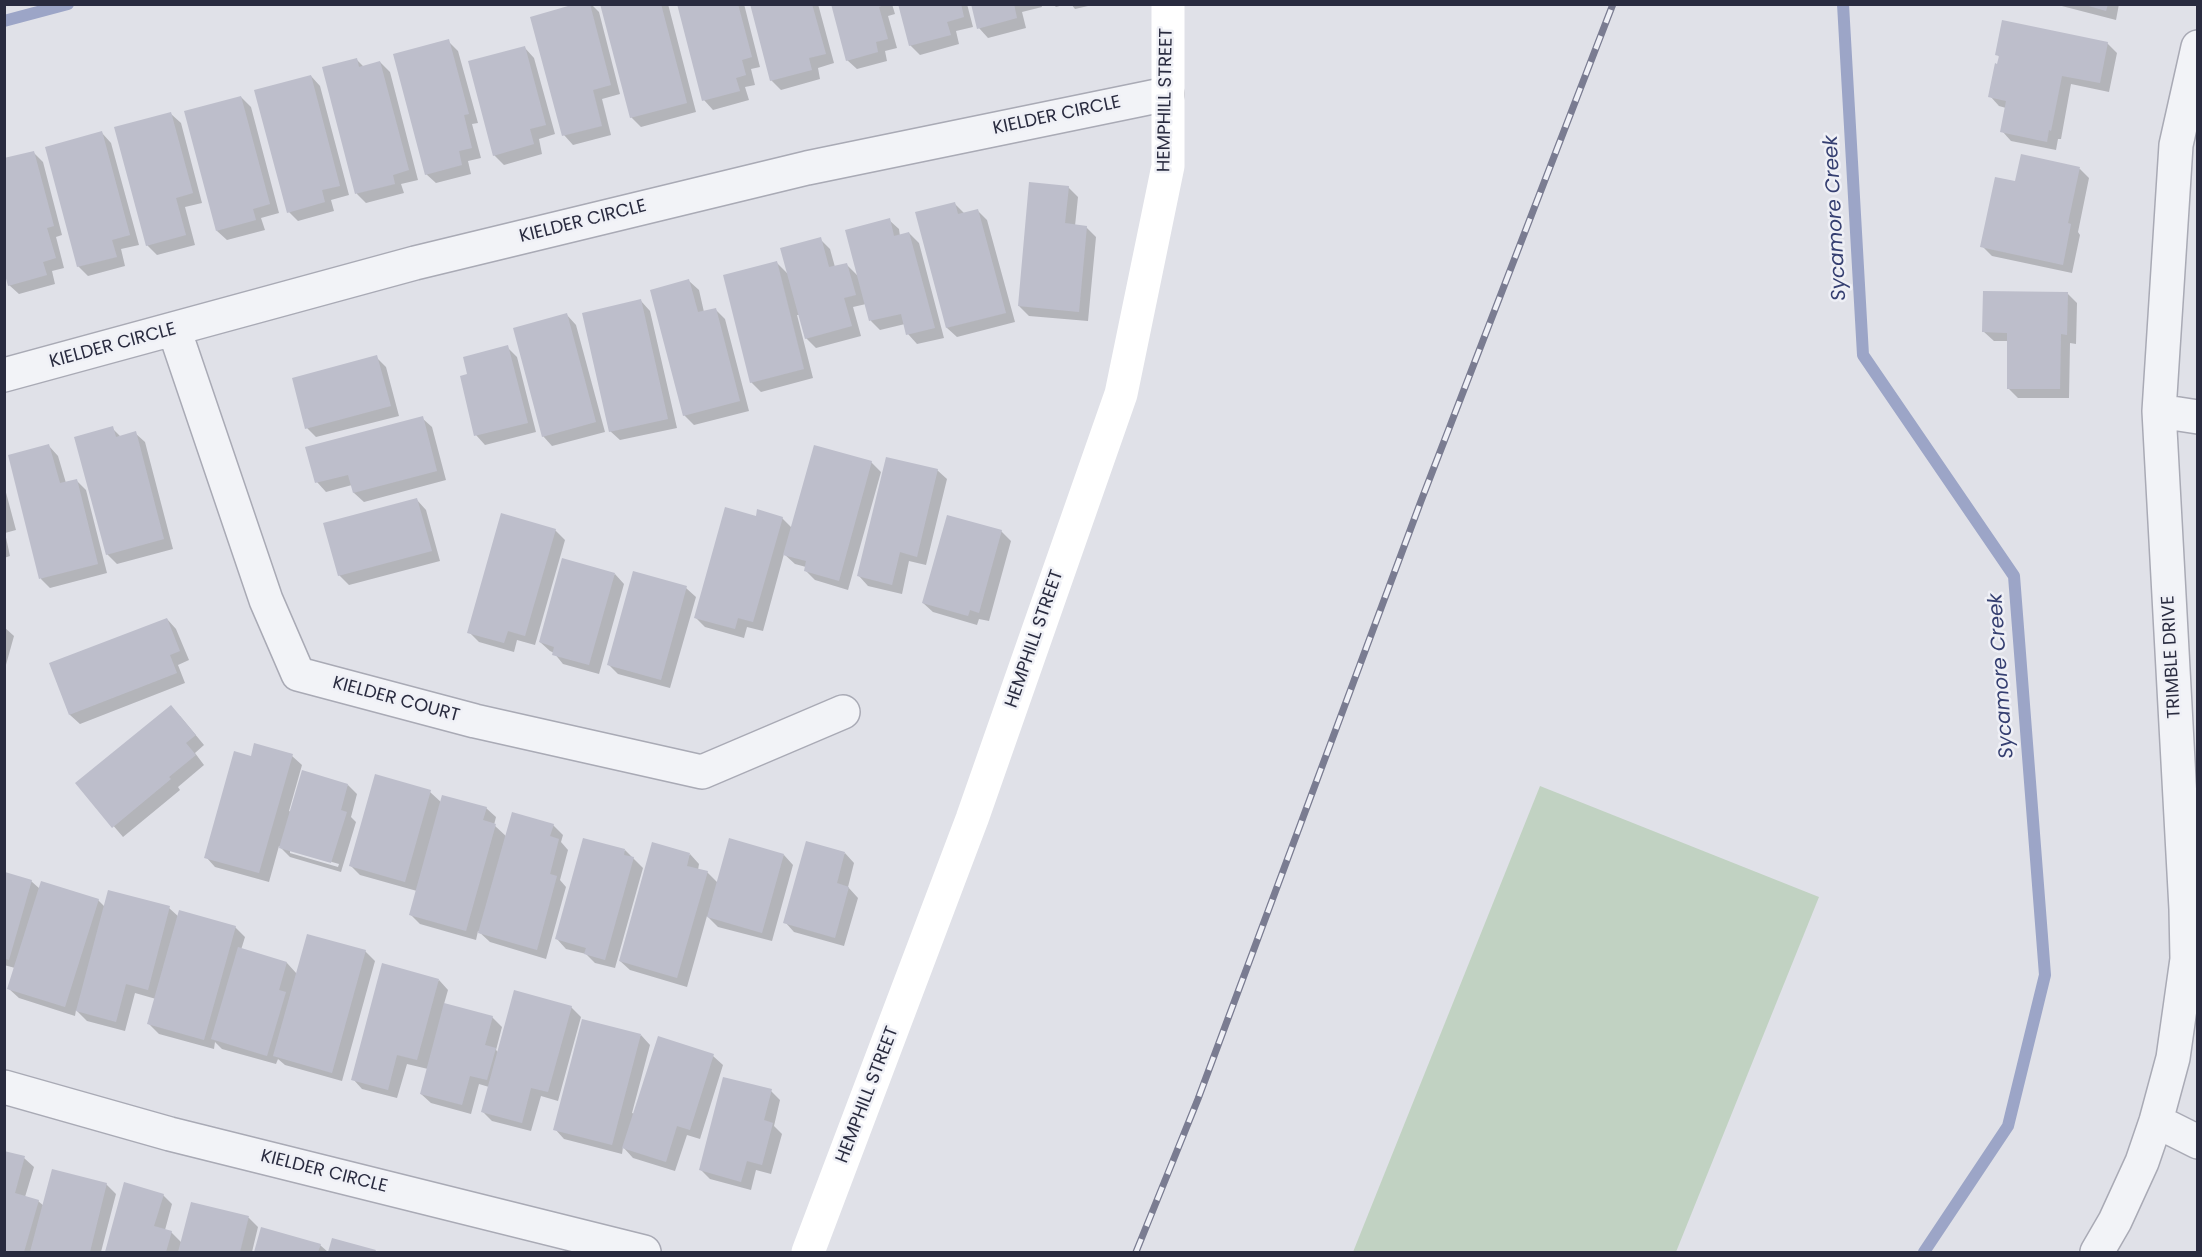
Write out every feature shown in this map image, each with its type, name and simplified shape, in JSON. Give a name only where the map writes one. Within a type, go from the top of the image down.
[{"type":"street","name":"HEMPHILL STREET","points":[[808,1252],[972,819],[1121,394],[1168,166],[1168,4]]},
{"type":"street","name":"TRIMBLE DRIVE","points":[[2097,1252],[2115,1221],[2142,1162],[2156,1121],[2173,1059],[2187,958],[2159,411],[2176,145],[2198,47]]},
{"type":"street","name":"KIELDER CIRCLE","points":[[4,375],[415,263],[807,168],[1167,94]]},
{"type":"street","name":"KIELDER COURT","points":[[174,329],[266,600],[298,674],[475,721],[702,772],[843,712]]},
{"type":"street","points":[[2159,411],[2198,417]]},
{"type":"street","name":"KIELDER CIRCLE","points":[[4,1088],[171,1134],[645,1252]]},
{"type":"street","points":[[2156,1121],[2198,1142]]},
{"type":"green space","points":[[1540,786],[1819,897],[1676,1252],[1353,1252]]},
{"type":"building","points":[[575,4],[590,4],[611,85],[593,90],[602,126],[562,136],[530,17]]},
{"type":"building","points":[[600,4],[661,4],[687,103],[630,118]]},
{"type":"building","points":[[677,4],[738,4],[752,57],[742,60],[746,75],[736,78],[740,91],[702,101]]},
{"type":"building","points":[[750,4],[812,4],[826,54],[809,58],[812,70],[770,81]]},
{"type":"building","points":[[831,4],[886,4],[879,7],[888,39],[876,42],[878,52],[846,61]]},
{"type":"building","points":[[898,4],[961,4],[964,17],[947,22],[951,35],[909,46]]},
{"type":"building","points":[[971,4],[1014,4],[1017,18],[977,29]]},
{"type":"building","points":[[2082,4],[2108,4],[2106,11]]},
{"type":"building","points":[[2002,20],[2108,42],[2100,83],[2062,76],[2047,142],[2000,132],[2006,101],[1988,97],[1995,63],[1997,64],[1999,56],[1995,55]]},
{"type":"building","points":[[449,39],[469,114],[464,115],[472,148],[459,151],[462,165],[425,175],[393,54]]},
{"type":"building","points":[[525,46],[546,125],[530,129],[534,144],[493,156],[468,61]]},
{"type":"building","points":[[357,58],[359,67],[380,61],[409,170],[393,175],[395,184],[355,194],[322,67]]},
{"type":"building","points":[[311,75],[340,186],[322,190],[325,202],[287,213],[254,90]]},
{"type":"building","points":[[241,96],[270,204],[253,209],[256,220],[216,231],[184,111]]},
{"type":"building","points":[[171,112],[193,193],[176,198],[186,235],[146,246],[114,127]]},
{"type":"building","points":[[102,131],[130,235],[112,240],[117,257],[77,267],[45,147]]},
{"type":"building","points":[[34,151],[54,226],[47,228],[56,258],[43,262],[47,275],[8,286],[4,271],[4,158]]},
{"type":"building","points":[[2021,154],[2080,167],[2068,223],[2071,224],[2063,265],[1980,247],[1995,177],[2015,181]]},
{"type":"building","points":[[1029,182],[1069,186],[1065,223],[1087,226],[1079,312],[1018,306]]},
{"type":"building","points":[[955,202],[958,214],[978,209],[1006,313],[946,328],[915,212]]},
{"type":"building","points":[[890,218],[894,236],[909,232],[935,328],[906,335],[901,314],[869,321],[845,230]]},
{"type":"building","points":[[821,237],[829,267],[847,263],[856,295],[844,298],[852,326],[805,339],[780,248]]},
{"type":"building","points":[[777,261],[804,369],[750,383],[723,275]]},
{"type":"building","points":[[689,279],[698,312],[716,308],[740,401],[683,416],[650,290]]},
{"type":"building","points":[[1983,291],[2068,292],[2067,335],[2061,334],[2060,389],[2007,389],[2007,333],[1982,332]]},
{"type":"building","points":[[641,299],[668,419],[609,432],[582,313]]},
{"type":"building","points":[[567,313],[596,422],[542,437],[513,328]]},
{"type":"building","points":[[508,345],[528,423],[474,436],[460,376],[467,374],[463,357]]},
{"type":"building","points":[[377,355],[391,406],[305,429],[292,378]]},
{"type":"building","points":[[423,416],[437,471],[353,493],[348,475],[315,483],[305,447]]},
{"type":"building","points":[[113,426],[116,437],[136,431],[164,539],[106,555],[74,437]]},
{"type":"building","points":[[49,444],[60,483],[77,479],[98,564],[39,579],[8,455]]},
{"type":"building","points":[[814,445],[872,461],[839,581],[804,571],[806,561],[783,555]]},
{"type":"building","points":[[886,457],[938,469],[917,557],[900,552],[892,585],[857,576]]},
{"type":"building","points":[[417,498],[432,551],[338,576],[323,523]]},
{"type":"building","points":[[725,507],[756,516],[757,509],[783,517],[753,622],[738,618],[735,629],[694,618]]},
{"type":"building","points":[[501,513],[556,529],[525,636],[508,631],[504,643],[467,633]]},
{"type":"building","points":[[947,515],[1002,530],[979,613],[970,610],[968,616],[922,603]]},
{"type":"building","points":[[562,558],[615,573],[589,665],[552,655],[554,647],[539,642]]},
{"type":"building","points":[[633,571],[687,586],[661,680],[607,665]]},
{"type":"building","points":[[167,618],[180,651],[170,655],[177,673],[69,715],[49,663]]},
{"type":"building","points":[[171,705],[196,735],[186,743],[196,755],[112,828],[75,783]]},
{"type":"building","points":[[254,743],[293,754],[259,873],[204,858],[234,751],[251,756]]},
{"type":"building","points":[[302,770],[348,784],[341,810],[347,812],[331,863],[279,848]]},
{"type":"building","points":[[375,774],[431,790],[405,882],[349,866]]},
{"type":"building","points":[[442,795],[487,807],[483,820],[496,824],[466,931],[409,915]]},
{"type":"building","points":[[512,812],[554,824],[550,836],[559,839],[550,874],[557,876],[537,950],[478,933]]},
{"type":"building","points":[[583,838],[625,849],[624,855],[634,857],[605,960],[584,954],[586,948],[555,939]]},
{"type":"building","points":[[729,838],[784,854],[762,933],[707,917]]},
{"type":"building","points":[[806,841],[845,852],[837,883],[849,887],[835,938],[783,923]]},
{"type":"building","points":[[652,842],[690,853],[687,866],[708,871],[677,978],[619,961]]},
{"type":"building","points":[[5,872],[32,880],[9,960],[5,959]]},
{"type":"building","points":[[41,881],[99,899],[65,1007],[7,989]]},
{"type":"building","points":[[108,890],[170,906],[148,990],[126,984],[116,1022],[76,1011]]},
{"type":"building","points":[[179,910],[236,926],[204,1040],[147,1024]]},
{"type":"building","points":[[307,934],[366,950],[332,1073],[273,1056]]},
{"type":"building","points":[[238,947],[287,962],[279,990],[286,992],[267,1056],[211,1039]]},
{"type":"building","points":[[382,963],[439,979],[417,1060],[397,1055],[388,1090],[351,1080]]},
{"type":"building","points":[[514,990],[572,1006],[548,1092],[531,1088],[522,1123],[481,1112]]},
{"type":"building","points":[[444,1003],[493,1016],[485,1045],[496,1048],[487,1080],[470,1076],[462,1105],[420,1094]]},
{"type":"building","points":[[582,1019],[641,1034],[612,1145],[553,1130]]},
{"type":"building","points":[[658,1036],[714,1054],[690,1130],[677,1126],[666,1162],[622,1148]]},
{"type":"building","points":[[723,1077],[772,1089],[764,1120],[773,1123],[762,1165],[747,1161],[741,1182],[699,1170]]},
{"type":"building","points":[[4,1151],[25,1156],[15,1193],[39,1200],[24,1252],[4,1252]]},
{"type":"building","points":[[52,1169],[107,1183],[90,1252],[30,1252]]},
{"type":"building","points":[[124,1182],[164,1194],[154,1226],[172,1231],[166,1252],[105,1252]]},
{"type":"building","points":[[191,1202],[249,1216],[240,1252],[178,1252]]},
{"type":"building","points":[[261,1227],[321,1244],[318,1252],[254,1252]]},
{"type":"building","points":[[332,1238],[376,1250],[375,1252],[328,1252]]},
{"type":"waterway","points":[[4,21],[68,4]]},
{"type":"waterway","name":"Sycamore Creek","points":[[1843,4],[1863,355],[2014,576],[2045,975],[2008,1126],[1924,1252]]},
{"type":"railway","points":[[1136,1252],[1198,1099],[1421,501],[1613,4]]}]
